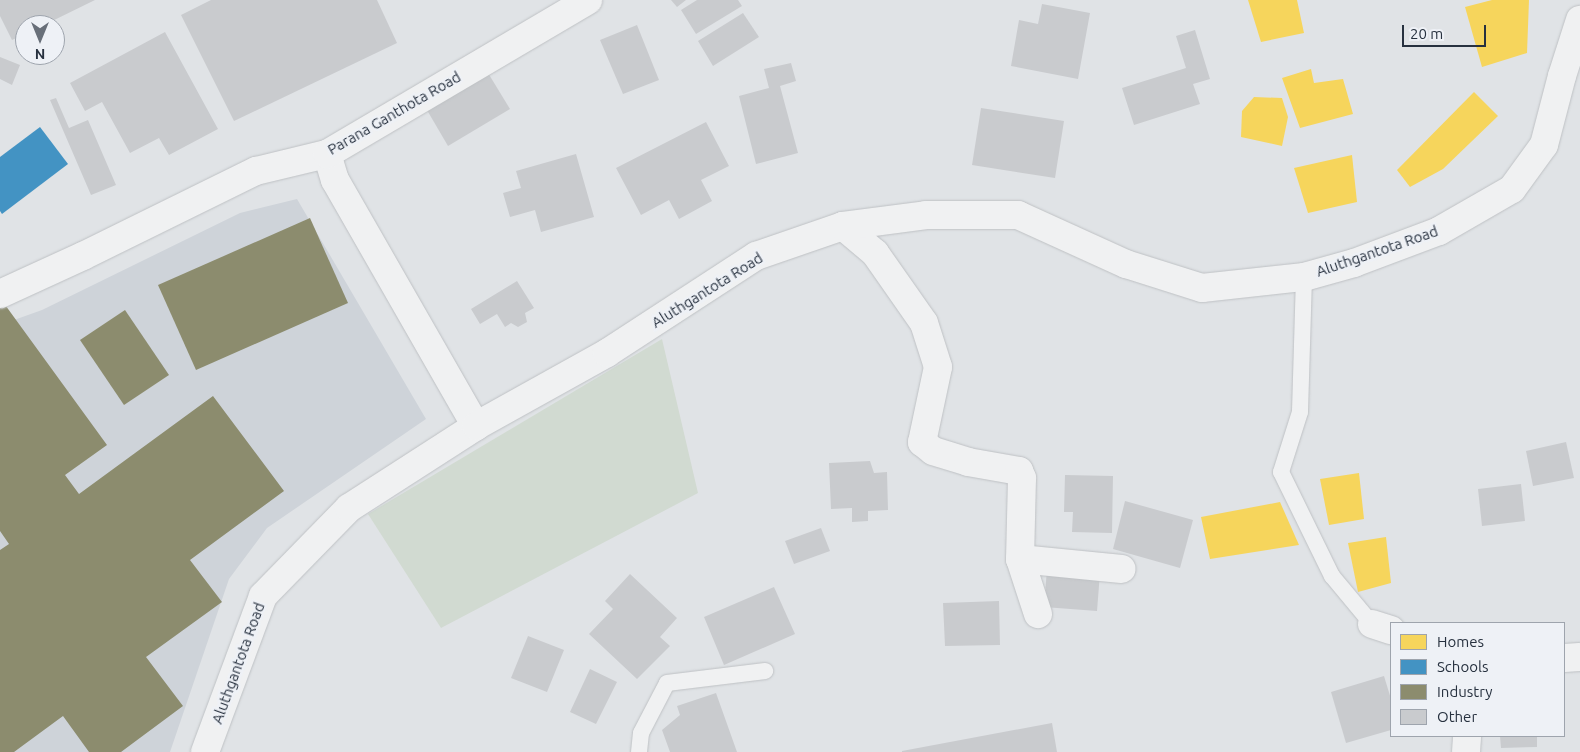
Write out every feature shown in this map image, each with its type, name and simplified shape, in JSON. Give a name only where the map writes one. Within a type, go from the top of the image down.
[{"type":"street","name":"Parana Ganthota Road","points":[[0,294],[83,256],[256,171],[327,154],[588,0]]},
{"type":"street","name":"Aluthgantota Road","points":[[205,752],[263,596],[349,508],[476,426],[607,353],[756,256],[843,226],[926,215],[1018,215],[1126,264],[1202,288],[1304,277],[1354,263],[1439,230],[1512,189],[1544,145],[1562,76],[1580,20]]},
{"type":"street","points":[[327,154],[335,180],[476,426]]},
{"type":"street","points":[[843,226],[875,253],[924,323],[938,367],[922,442],[933,451],[968,462],[1019,471],[1022,478],[1020,559],[1038,614]]},
{"type":"street","points":[[1020,559],[1122,569]]},
{"type":"street","points":[[1565,658],[1580,657]]},
{"type":"street","points":[[1466,752],[1467,737]]},
{"type":"lane","points":[[1304,277],[1300,412],[1281,472],[1332,576],[1381,627]]},
{"type":"lane","points":[[638,752],[641,733],[667,683],[765,671]]},
{"type":"shaded area","points":[[297,199],[426,419],[267,528],[229,579],[170,752],[0,752],[0,325],[42,310],[240,213]]},
{"type":"shaded area","points":[[662,339],[698,493],[441,628],[368,514]]},
{"type":"building: Homes","points":[[1248,0],[1297,0],[1304,33],[1261,42]]},
{"type":"building: Homes","points":[[1492,0],[1529,0],[1527,53],[1482,67],[1465,7]]},
{"type":"building: Homes","points":[[1311,69],[1314,83],[1343,79],[1353,114],[1300,128],[1282,78]]},
{"type":"building: Homes","points":[[1474,92],[1498,116],[1443,169],[1410,187],[1397,170]]},
{"type":"building: Homes","points":[[1254,97],[1282,98],[1288,117],[1282,146],[1241,137],[1242,111]]},
{"type":"building: Homes","points":[[1352,155],[1357,202],[1308,213],[1294,168]]},
{"type":"building: Homes","points":[[1359,473],[1364,519],[1329,525],[1320,479]]},
{"type":"building: Homes","points":[[1280,502],[1299,545],[1210,559],[1201,517]]},
{"type":"building: Homes","points":[[1386,537],[1391,583],[1358,592],[1348,543]]},
{"type":"building: Schools","points":[[40,127],[68,164],[2,214],[0,211],[0,157]]},
{"type":"building: Industry","points":[[310,218],[348,303],[196,370],[158,285]]},
{"type":"building: Industry","points":[[3,302],[107,445],[65,475],[79,494],[213,396],[284,491],[190,560],[222,602],[146,657],[183,706],[121,752],[89,752],[63,716],[14,752],[0,752],[0,550],[9,544],[0,531],[0,304]]},
{"type":"building: Industry","points":[[125,310],[169,375],[124,405],[80,340]]},
{"type":"building: Other","points":[[0,0],[95,0],[64,15],[15,15],[15,39],[12,40],[0,16]]},
{"type":"building: Other","points":[[211,0],[377,0],[397,43],[234,121],[181,15]]},
{"type":"building: Other","points":[[671,0],[686,0],[677,7]]},
{"type":"building: Other","points":[[697,0],[738,0],[742,6],[696,34],[681,10]]},
{"type":"building: Other","points":[[1042,4],[1090,13],[1078,79],[1011,66],[1019,20],[1038,24]]},
{"type":"building: Other","points":[[743,13],[759,37],[713,66],[698,41]]},
{"type":"building: Other","points":[[637,25],[659,80],[623,94],[600,40]]},
{"type":"building: Other","points":[[1195,30],[1210,79],[1193,84],[1200,104],[1134,125],[1122,88],[1186,68],[1176,36]]},
{"type":"building: Other","points":[[165,32],[218,129],[169,155],[159,138],[130,153],[102,102],[85,111],[70,83]]},
{"type":"building: Other","points":[[0,57],[15,63],[15,65],[20,65],[12,85],[0,79]]},
{"type":"building: Other","points":[[791,63],[796,81],[780,86],[798,153],[756,164],[739,96],[769,88],[764,69]]},
{"type":"building: Other","points":[[485,68],[510,109],[448,146],[424,105]]},
{"type":"building: Other","points":[[56,98],[69,128],[88,120],[116,185],[91,195],[50,100]]},
{"type":"building: Other","points":[[981,108],[1064,121],[1055,178],[972,165]]},
{"type":"building: Other","points":[[706,122],[729,166],[701,180],[712,201],[679,219],[669,200],[641,215],[616,168]]},
{"type":"building: Other","points":[[576,154],[594,217],[541,232],[535,210],[510,217],[503,193],[521,188],[516,171]]},
{"type":"building: Other","points":[[517,281],[534,308],[525,313],[527,322],[518,327],[511,323],[505,327],[497,314],[480,324],[471,309]]},
{"type":"building: Other","points":[[1566,442],[1574,478],[1533,486],[1526,451]]},
{"type":"building: Other","points":[[870,461],[874,473],[887,472],[888,510],[868,511],[868,521],[852,522],[852,508],[831,509],[829,463]]},
{"type":"building: Other","points":[[1065,475],[1113,476],[1112,533],[1072,532],[1073,512],[1064,512]]},
{"type":"building: Other","points":[[1521,484],[1525,521],[1482,526],[1478,489]]},
{"type":"building: Other","points":[[1125,501],[1193,520],[1180,568],[1113,549]]},
{"type":"building: Other","points":[[821,528],[830,551],[794,564],[785,541]]},
{"type":"building: Other","points":[[1047,569],[1100,573],[1097,611],[1044,607]]},
{"type":"building: Other","points":[[630,574],[677,618],[660,637],[670,646],[637,679],[589,634],[613,609],[605,601]]},
{"type":"building: Other","points":[[774,587],[795,634],[724,665],[704,617]]},
{"type":"building: Other","points":[[999,601],[1000,645],[945,646],[943,603]]},
{"type":"building: Other","points":[[528,636],[564,650],[547,692],[511,678]]},
{"type":"building: Other","points":[[590,669],[617,682],[596,724],[570,712]]},
{"type":"building: Other","points":[[1384,676],[1390,696],[1390,730],[1346,743],[1331,692]]},
{"type":"building: Other","points":[[716,693],[737,752],[670,752],[662,730],[680,715],[677,706]]},
{"type":"building: Other","points":[[1052,723],[1057,752],[902,752],[902,751]]},
{"type":"building: Other","points":[[1500,737],[1537,737],[1537,747],[1501,748]]}]
